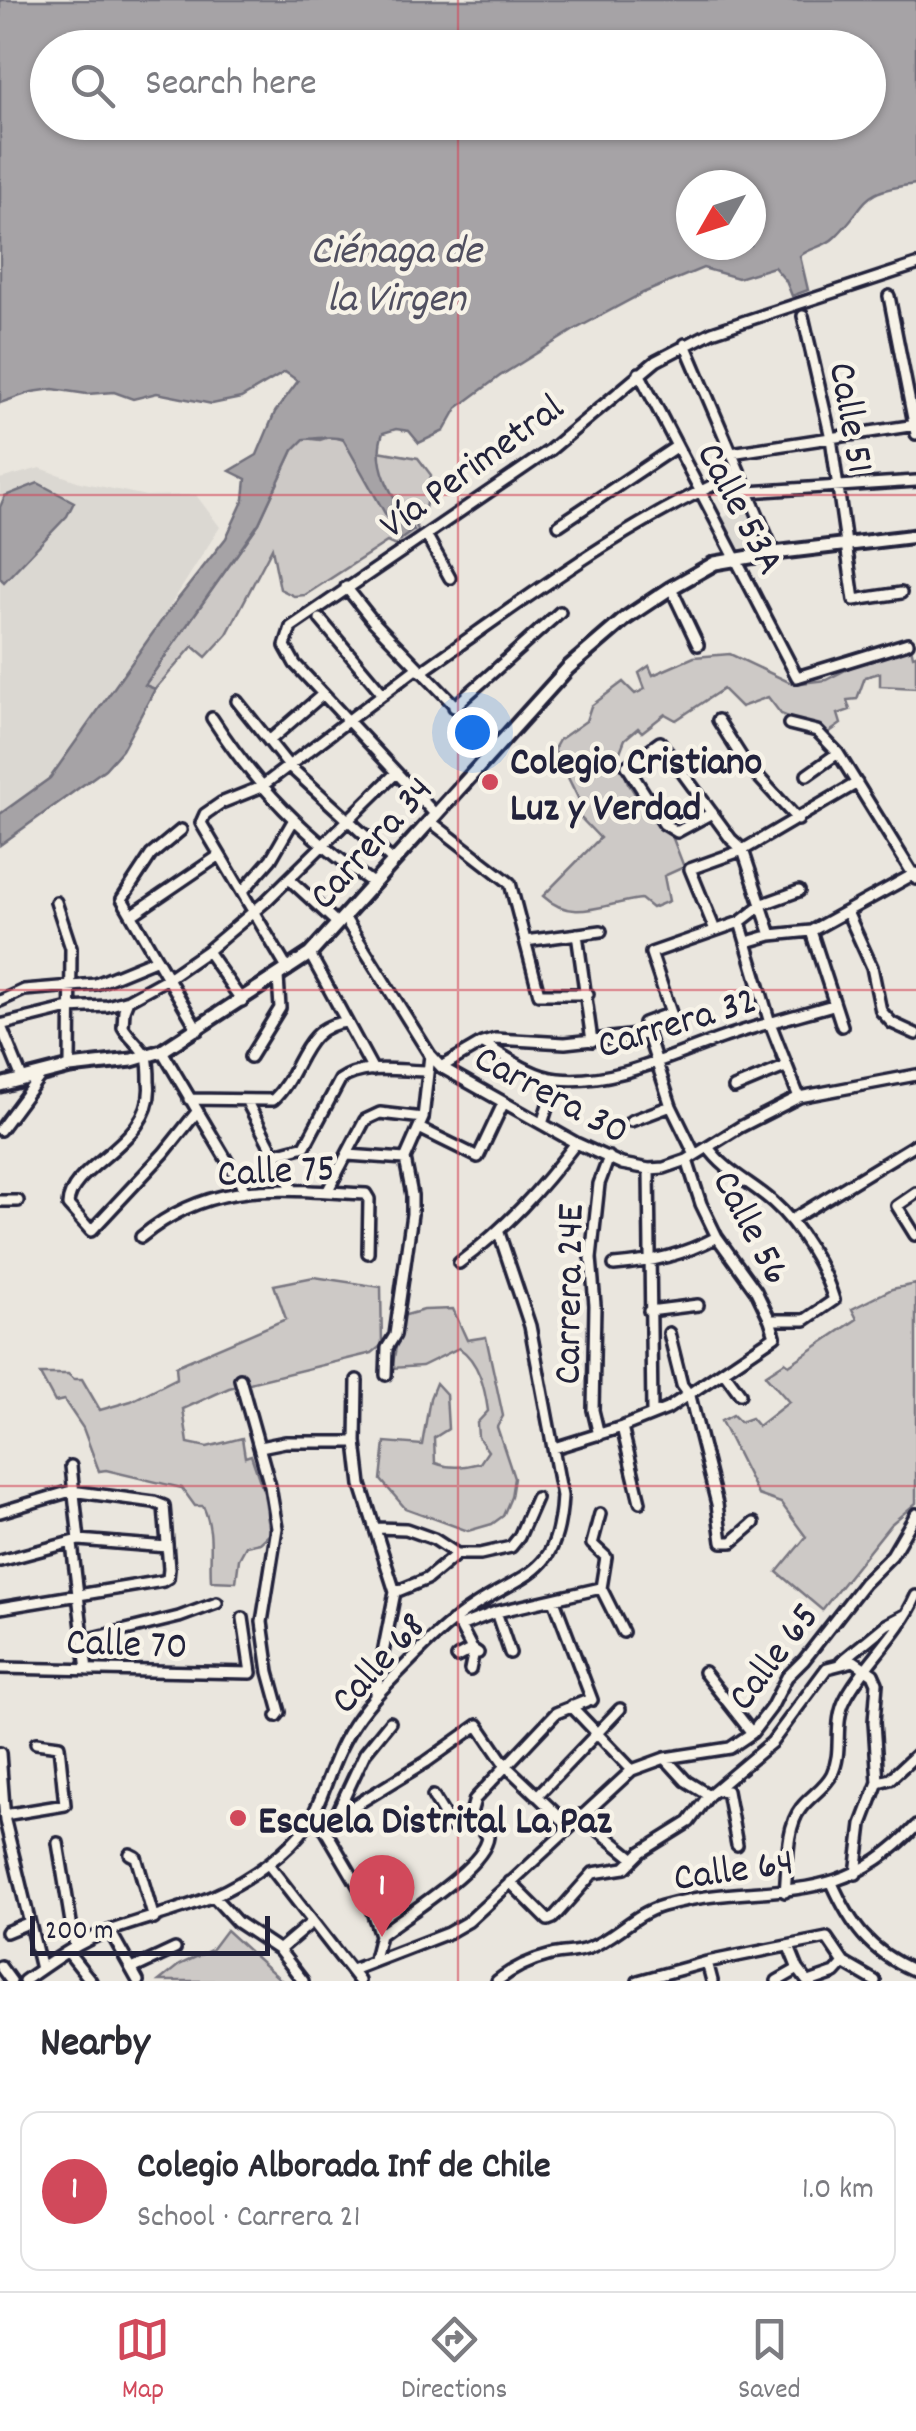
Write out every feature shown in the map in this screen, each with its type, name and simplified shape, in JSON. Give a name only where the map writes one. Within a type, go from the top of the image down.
[{"type":"main road","name":"Carrera 34","points":[[0,1086],[70,1067],[162,1051],[310,954],[580,658],[626,618],[670,588],[715,564],[736,559],[916,536]]},
{"type":"street","name":"Vía Perimetral","points":[[588,994],[539,994],[513,889],[506,877],[433,818],[288,655],[286,636],[301,618],[425,539],[550,450],[639,373],[685,344],[916,265]]},
{"type":"street","points":[[731,453],[915,428],[889,296]]},
{"type":"street","name":"Calle 51","points":[[803,316],[831,438],[854,600],[901,592]]},
{"type":"street","points":[[685,344],[774,553]]},
{"type":"street","name":"Calle 53A","points":[[639,373],[796,677],[908,643]]},
{"type":"street","points":[[559,526],[677,446]]},
{"type":"street","points":[[250,1057],[280,1008],[283,974],[254,912],[201,823],[206,814],[261,786],[383,694],[620,536],[700,490],[740,473]]},
{"type":"street","points":[[748,492],[916,481]]},
{"type":"street","points":[[425,539],[450,578]]},
{"type":"street","points":[[346,587],[419,670],[496,748]]},
{"type":"street","points":[[670,588],[698,645]]},
{"type":"street","points":[[454,707],[560,612]]},
{"type":"street","points":[[320,619],[383,694]]},
{"type":"street","points":[[269,741],[322,695]]},
{"type":"street","points":[[236,700],[288,765],[394,862]]},
{"type":"street","points":[[212,718],[261,786],[293,821],[320,846],[374,884]]},
{"type":"street","points":[[718,720],[744,761],[798,820]]},
{"type":"street","points":[[747,942],[811,931],[915,876],[838,754],[817,731],[789,724]]},
{"type":"street","points":[[712,814],[676,832],[664,824],[648,803],[627,766],[660,742],[743,850],[772,935]]},
{"type":"street","points":[[807,774],[838,754]]},
{"type":"street","points":[[22,1078],[0,1025],[69,1008],[107,1006],[128,1000],[168,978],[254,912],[396,773]]},
{"type":"street","points":[[715,930],[690,869],[743,850],[857,783]]},
{"type":"street","points":[[242,892],[293,821]]},
{"type":"street","points":[[181,830],[152,854],[124,896],[198,1030]]},
{"type":"street","points":[[132,915],[220,855]]},
{"type":"street","name":"Carrera 30","points":[[289,879],[341,921],[442,1067],[503,1104],[622,1164],[664,1168],[799,1098],[916,1075]]},
{"type":"street","points":[[442,1067],[482,1044],[511,1038],[564,1043],[592,1041],[645,1028],[671,1012],[652,953],[740,922],[763,904],[799,892]]},
{"type":"street","points":[[56,902],[71,948],[70,1067]]},
{"type":"street","points":[[848,914],[872,966],[882,1011],[892,1023],[916,1034]]},
{"type":"street","points":[[740,922],[770,1023],[799,1098]]},
{"type":"street","points":[[525,941],[601,931]]},
{"type":"street","points":[[811,931],[832,1006],[842,1026]]},
{"type":"street","points":[[578,934],[592,1041]]},
{"type":"street","points":[[208,950],[242,1001]]},
{"type":"street","points":[[310,954],[372,1070]]},
{"type":"street","points":[[0,1001],[24,990],[108,980],[157,959]]},
{"type":"street","points":[[128,1000],[123,1027],[146,1056],[150,1103],[130,1133],[85,1175],[67,1201],[91,1230],[196,1113]]},
{"type":"street","name":"Carrera 32","points":[[482,1044],[542,1076],[556,1079],[607,1075],[832,1006]]},
{"type":"street","points":[[189,1099],[267,1101],[278,1096],[318,1030],[331,1023],[347,1022]]},
{"type":"street","name":"Calle 56","points":[[645,1028],[691,1157],[701,1204],[717,1237],[756,1290],[770,1320]]},
{"type":"street","points":[[162,1051],[245,1192]]},
{"type":"street","points":[[386,1375],[412,1214],[405,1160],[421,1123],[430,1054]]},
{"type":"street","points":[[734,1088],[787,1066]]},
{"type":"street","points":[[275,1154],[305,1146],[340,1080],[354,1072],[427,1071]]},
{"type":"street","points":[[0,1130],[42,1074]]},
{"type":"street","points":[[542,1124],[556,1079]]},
{"type":"street","points":[[246,1100],[293,1190]]},
{"type":"street","points":[[327,1192],[365,1120],[372,1115],[421,1123],[478,1157],[503,1104]]},
{"type":"street","points":[[631,1121],[671,1106]]},
{"type":"street","points":[[459,1263],[499,1233],[540,1190],[576,1142]]},
{"type":"street","points":[[791,1220],[916,1144]]},
{"type":"street","points":[[708,1147],[720,1162],[791,1220],[834,1296],[831,1304],[804,1320],[770,1320]]},
{"type":"street","points":[[348,1155],[405,1160]]},
{"type":"street","name":"Carrera 24E","points":[[599,1435],[594,1410],[595,1305],[590,1258],[598,1184],[609,1157]]},
{"type":"street","points":[[649,1169],[652,1413]]},
{"type":"street","name":"Calle 75","points":[[141,1237],[188,1205],[245,1192],[366,1194],[368,1253]]},
{"type":"street","points":[[915,1234],[897,1206],[916,1193]]},
{"type":"street","points":[[0,1201],[18,1201]]},
{"type":"street","points":[[499,1233],[530,1326],[554,1448]]},
{"type":"street","points":[[614,1265],[685,1253],[717,1237]]},
{"type":"street","points":[[649,1311],[698,1305]]},
{"type":"street","name":"Carrera 24E","points":[[554,1448],[622,1428],[690,1396],[775,1336],[770,1320]]},
{"type":"street","points":[[669,1333],[682,1385],[690,1396],[717,1504],[722,1542],[732,1542],[754,1523]]},
{"type":"street","points":[[724,1372],[740,1394]]},
{"type":"street","points":[[240,1379],[278,1528],[262,1622],[278,1716]]},
{"type":"street","points":[[357,1380],[356,1442],[361,1485],[395,1592],[374,1697]]},
{"type":"street","points":[[622,1428],[640,1502]]},
{"type":"street","points":[[260,1447],[285,1442],[356,1442]]},
{"type":"street","name":"Calle 68","points":[[24,1981],[72,1949],[110,1931],[214,1898],[292,1844],[315,1816],[339,1750],[374,1697],[474,1605],[526,1578],[540,1566],[554,1539],[561,1505],[554,1448]]},
{"type":"street","points":[[71,1466],[87,1670]]},
{"type":"street","points":[[0,1512],[71,1491],[160,1504],[164,1506],[169,1570],[166,1580],[0,1608]]},
{"type":"street","points":[[377,1528],[406,1529],[434,1539],[456,1554],[480,1554],[510,1547],[519,1537],[536,1498]]},
{"type":"street","points":[[600,1514],[592,1544],[606,1557],[601,1588],[623,1632]]},
{"type":"street","name":"Calle 65","points":[[632,1770],[665,1758],[730,1748],[752,1734],[787,1677],[892,1555],[916,1514]]},
{"type":"street","points":[[0,1561],[76,1542],[166,1546]]},
{"type":"street","points":[[395,1592],[427,1579],[456,1554]]},
{"type":"street","name":"Calle 68","points":[[456,1623],[601,1588]]},
{"type":"street","points":[[786,1892],[795,1820],[832,1774],[837,1755],[836,1717],[848,1694],[908,1614],[916,1596]]},
{"type":"street","points":[[434,1796],[450,1826],[471,1813],[475,1799],[556,1714],[589,1700],[554,1600]]},
{"type":"street","points":[[85,1640],[179,1618],[216,1603]]},
{"type":"street","points":[[496,1612],[510,1653]]},
{"type":"street","points":[[510,1882],[548,1920],[593,1873],[625,1868],[688,1822],[713,1793],[772,1742],[832,1667],[886,1625],[908,1614]]},
{"type":"street","name":"Calle 70","points":[[0,1668],[252,1673],[243,1618]]},
{"type":"street","points":[[456,1623],[475,1651],[470,1670]]},
{"type":"street","points":[[457,1657],[475,1651]]},
{"type":"street","points":[[804,1660],[832,1667],[854,1660],[874,1674],[878,1782],[862,1824],[856,1874]]},
{"type":"street","points":[[704,1672],[752,1734]]},
{"type":"street","points":[[352,1970],[448,1933],[469,1920],[632,1770],[571,1706]]},
{"type":"street","points":[[537,1796],[620,1709]]},
{"type":"street","points":[[336,1815],[365,1754],[390,1722]]},
{"type":"street","points":[[323,1825],[478,1725],[506,1766],[569,1826]]},
{"type":"street","points":[[4,1814],[64,1806],[59,1746],[36,1743]]},
{"type":"street","points":[[0,1753],[4,1814],[41,1969]]},
{"type":"street","points":[[878,1782],[890,1779],[916,1755]]},
{"type":"street","points":[[665,1758],[686,1781],[713,1793],[727,1791],[737,1846]]},
{"type":"street","points":[[380,1936],[464,1872],[487,1845],[488,1837],[471,1813]]},
{"type":"street","points":[[580,1815],[634,1859]]},
{"type":"street","points":[[315,1816],[361,1885],[380,1936],[374,1959]]},
{"type":"street","name":"Calle 64","points":[[497,1981],[525,1963],[588,1948],[663,1906],[786,1892],[856,1874],[886,1854],[916,1826]]},
{"type":"street","points":[[58,1843],[72,1949],[90,1981]]},
{"type":"street","points":[[130,1854],[136,1857],[154,1918]]},
{"type":"street","points":[[268,1864],[359,1981]]},
{"type":"street","points":[[832,1882],[845,1911],[868,1942],[878,1952],[913,1970]]},
{"type":"street","points":[[214,1898],[237,1922],[279,1950],[303,1981]]},
{"type":"street","points":[[6,1932],[28,1922]]},
{"type":"street","points":[[279,1950],[312,1922]]},
{"type":"street","points":[[110,1931],[138,1981]]},
{"type":"street","points":[[638,1981],[707,1962],[826,1938],[844,1963],[875,1981]]},
{"type":"street","points":[[789,1947],[798,1969],[810,1981],[834,1977],[844,1963]]},
{"type":"street","points":[[132,1968],[175,1949]]},
{"type":"street","points":[[707,1962],[712,1981]]},
{"type":"street","points":[[0,1966],[11,1981]]},
{"type":"street","points":[[778,1981],[798,1969]]},
{"type":"shaded area","points":[[332,436],[373,450],[418,458],[431,475],[424,514],[415,525],[420,532],[396,546],[387,542],[305,595],[294,596],[280,589],[272,548],[227,634],[206,657],[193,646],[155,689],[144,686],[259,523],[293,450],[304,438],[320,440]]},
{"type":"shaded area","points":[[40,468],[80,482],[146,496],[196,495],[220,527],[130,669],[50,778],[0,814],[0,479]]},
{"type":"shaded area","points":[[748,506],[765,543],[738,549],[722,518]]},
{"type":"shaded area","points":[[911,647],[913,656],[916,655],[916,688],[880,686],[880,673],[865,677],[857,699],[847,700],[850,710],[838,714],[841,724],[828,733],[781,714],[768,697],[741,707],[723,689],[676,720],[665,714],[642,732],[638,728],[625,739],[618,757],[628,783],[646,811],[672,836],[684,867],[664,876],[669,901],[652,908],[641,899],[577,910],[566,909],[543,896],[600,838],[576,813],[582,806],[554,749],[559,740],[586,721],[591,706],[623,682],[635,694],[645,689],[639,673],[649,666],[653,675],[694,657],[730,654],[793,684],[826,680],[869,658]]},
{"type":"shaded area","points":[[314,1277],[381,1287],[382,1345],[372,1353],[229,1388],[183,1409],[188,1443],[207,1447],[242,1438],[245,1457],[251,1455],[264,1493],[270,1534],[260,1543],[246,1546],[239,1559],[236,1582],[211,1581],[210,1534],[203,1506],[195,1506],[182,1488],[99,1471],[83,1428],[64,1400],[55,1402],[40,1374],[68,1374],[82,1379],[100,1410],[131,1401],[177,1378],[176,1366],[286,1319],[274,1285]]},
{"type":"shaded area","points":[[916,1284],[916,1503],[890,1525],[822,1610],[777,1572],[806,1537],[781,1503],[758,1495],[721,1421],[733,1415],[740,1422],[751,1418],[758,1426],[789,1402],[765,1375],[785,1362],[789,1365],[857,1319],[852,1309],[892,1289]]},
{"type":"shaded area","points":[[453,1309],[467,1340],[486,1337],[503,1416],[497,1427],[514,1478],[503,1516],[492,1524],[468,1531],[405,1508],[381,1480],[385,1442],[422,1445],[436,1383],[446,1394],[448,1429],[434,1438],[435,1463],[452,1467],[480,1463],[488,1451],[478,1437],[477,1423],[488,1411],[485,1394],[480,1376],[466,1354],[459,1348],[422,1366],[392,1368],[402,1316]]},
{"type":"shaded area","points":[[226,1930],[282,1981],[159,1981],[179,1965],[211,1950]]},
{"type":"water","name":"Ciénaga de la Virgen","points":[[0,0],[916,0],[916,184],[873,195],[831,240],[800,256],[808,290],[792,296],[774,267],[738,278],[703,268],[643,293],[500,376],[457,408],[444,431],[419,443],[409,431],[383,433],[383,472],[414,530],[400,540],[343,439],[304,439],[293,450],[259,523],[145,685],[155,689],[122,750],[105,769],[0,845],[0,814],[50,778],[167,613],[226,538],[244,499],[246,479],[230,471],[257,455],[275,412],[298,381],[285,372],[241,398],[212,404],[157,393],[133,399],[114,392],[87,394],[53,389],[0,403]]},
{"type":"water","points":[[38,483],[74,502],[67,516],[4,582],[0,578],[0,507],[5,496]]},
{"type":"place","name":"Colegio Cristiano Luz y Verdad","points":[[490,782]]},
{"type":"place","name":"Escuela Distrital La Paz","points":[[238,1818]]},
{"type":"place","name":"Colegio Alborada Inf de Chile","points":[[382,1937]]}]
